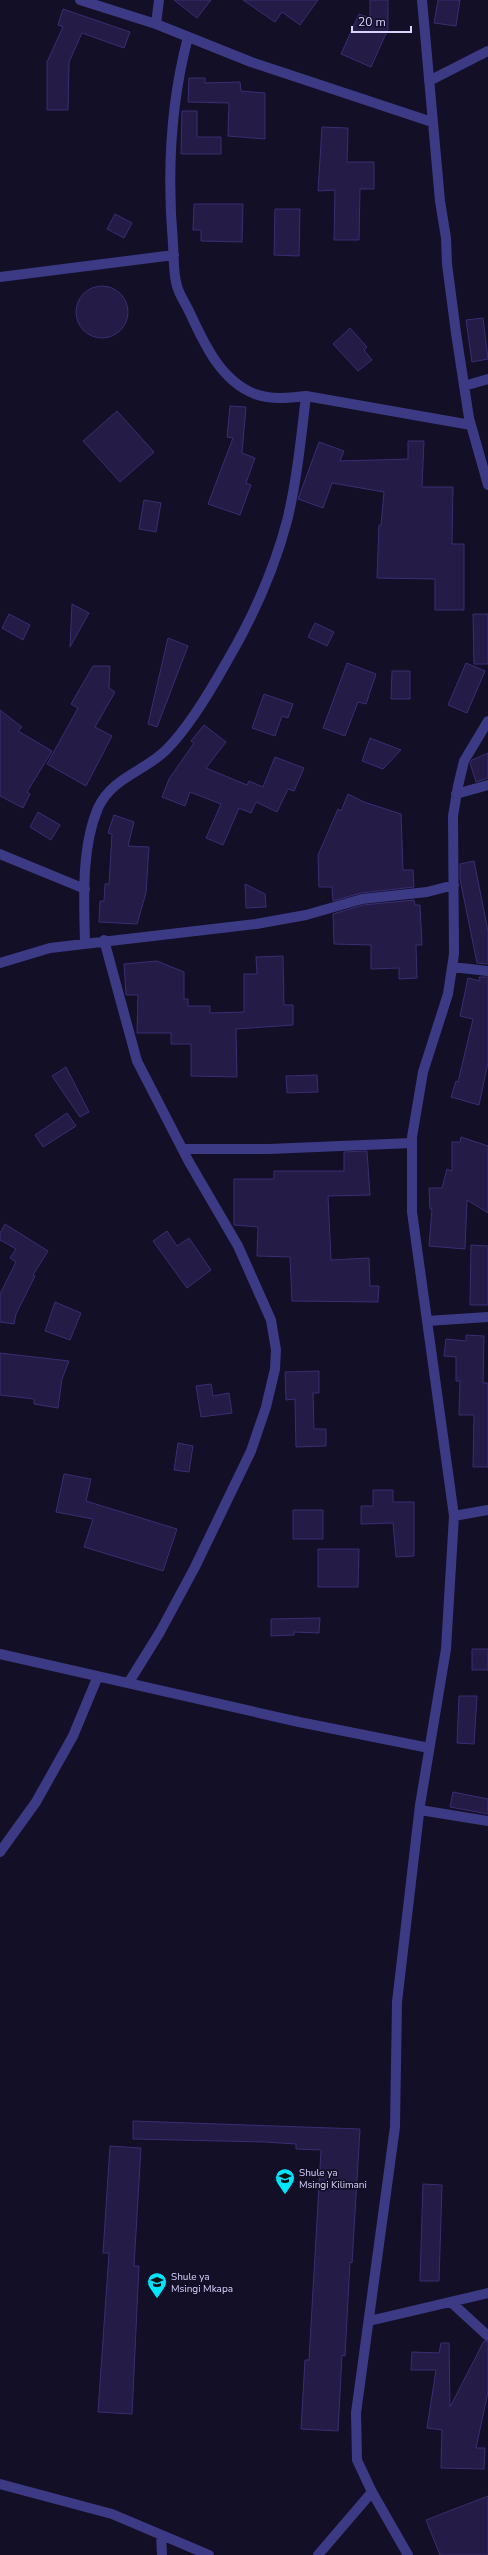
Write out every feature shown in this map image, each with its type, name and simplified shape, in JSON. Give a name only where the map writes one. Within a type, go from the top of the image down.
[{"type":"street","points":[[80,0],[156,24],[251,62],[432,122]]},
{"type":"street","points":[[156,24],[159,0]]},
{"type":"street","points":[[422,0],[440,202],[446,238],[446,264],[471,425],[488,485]]},
{"type":"street","points":[[188,37],[180,66],[171,135],[170,172],[176,286],[201,337],[219,366],[238,384],[255,394],[283,399],[306,396],[471,425]]},
{"type":"street","points":[[429,81],[488,51]]},
{"type":"street","points":[[0,277],[174,255]]},
{"type":"street","points":[[464,386],[488,379]]},
{"type":"street","points":[[85,943],[85,889],[90,834],[98,808],[111,789],[167,750],[227,662],[262,593],[287,522],[298,461],[306,396]]},
{"type":"street","points":[[408,2555],[372,2492],[357,2460],[356,2412],[395,2127],[397,2002],[420,1810],[446,1649],[454,1516],[412,1212],[412,1143],[423,1072],[448,994],[452,967],[454,885],[453,816],[456,794],[464,761],[488,721]]},
{"type":"street","points":[[456,794],[488,785]]},
{"type":"street","points":[[0,854],[85,889]]},
{"type":"street","points":[[0,963],[50,948],[104,940],[256,924],[306,915],[362,899],[427,892],[454,885]]},
{"type":"street","points":[[104,940],[137,1061],[183,1149],[238,1246],[271,1320],[276,1350],[276,1369],[266,1407],[251,1451],[225,1508],[160,1632],[129,1682]]},
{"type":"street","points":[[452,967],[488,971]]},
{"type":"street","points":[[183,1149],[269,1149],[412,1143]]},
{"type":"street","points":[[426,1321],[488,1317]]},
{"type":"street","points":[[454,1516],[488,1510]]},
{"type":"street","points":[[0,1654],[129,1682],[299,1722],[430,1748]]},
{"type":"street","points":[[0,1852],[36,1802],[69,1743],[98,1676]]},
{"type":"street","points":[[420,1810],[488,1821]]},
{"type":"street","points":[[368,2321],[452,2303],[488,2293]]},
{"type":"street","points":[[452,2303],[488,2336]]},
{"type":"street","points":[[0,2484],[112,2514],[209,2555]]},
{"type":"street","points":[[318,2555],[372,2492]]},
{"type":"street","points":[[161,2535],[162,2555]]},
{"type":"building","points":[[174,0],[211,0],[197,18]]},
{"type":"building","points":[[243,0],[318,0],[300,25],[282,12],[275,22]]},
{"type":"building","points":[[370,0],[388,0],[388,29],[371,67],[341,54],[359,14],[370,18]]},
{"type":"building","points":[[438,0],[460,0],[456,26],[434,23]]},
{"type":"building","points":[[63,9],[130,32],[124,48],[82,33],[69,62],[68,110],[47,110],[47,62],[63,27],[58,25]]},
{"type":"building","points":[[189,78],[205,78],[205,83],[240,82],[241,91],[265,93],[265,139],[228,136],[229,103],[188,102]]},
{"type":"building","points":[[182,111],[197,111],[197,137],[221,137],[221,154],[181,154]]},
{"type":"building","points":[[322,127],[348,128],[347,162],[374,162],[374,189],[360,189],[359,240],[334,240],[335,190],[318,191]]},
{"type":"building","points":[[194,204],[243,204],[242,242],[201,241],[201,230],[193,230]]},
{"type":"building","points":[[275,209],[300,209],[299,256],[274,255]]},
{"type":"building","points":[[115,214],[132,223],[124,238],[107,229]]},
{"type":"building","points":[[102,286],[112,288],[120,294],[126,302],[128,312],[126,322],[120,330],[112,336],[102,338],[92,336],[84,330],[78,322],[76,312],[78,302],[84,294],[92,288]]},
{"type":"building","points":[[483,318],[488,359],[472,362],[466,320]]},
{"type":"building","points":[[350,328],[367,347],[364,350],[372,360],[358,371],[333,344]]},
{"type":"building","points":[[230,406],[246,407],[242,453],[255,458],[246,483],[251,485],[240,515],[208,504],[233,438],[227,437]]},
{"type":"building","points":[[117,411],[154,452],[120,482],[83,441]]},
{"type":"building","points":[[408,441],[424,441],[422,487],[453,487],[452,544],[464,544],[464,610],[435,610],[435,579],[377,578],[379,525],[381,525],[384,492],[332,483],[323,508],[298,499],[319,442],[344,451],[340,461],[408,459]]},
{"type":"building","points":[[144,500],[161,503],[156,532],[139,529]]},
{"type":"building","points":[[72,604],[89,613],[70,647]]},
{"type":"building","points":[[9,614],[30,625],[23,640],[2,628]]},
{"type":"building","points":[[473,614],[488,614],[488,664],[474,664]]},
{"type":"building","points":[[315,623],[334,632],[327,646],[308,637]]},
{"type":"building","points":[[168,638],[188,646],[157,727],[148,724]]},
{"type":"building","points":[[347,663],[376,674],[366,704],[358,702],[345,736],[323,728]]},
{"type":"building","points":[[466,663],[485,671],[467,713],[448,705]]},
{"type":"building","points":[[93,666],[110,666],[109,688],[115,692],[95,727],[112,736],[86,786],[47,764],[78,708],[71,704]]},
{"type":"building","points":[[392,671],[410,671],[410,699],[391,699]]},
{"type":"building","points":[[264,694],[293,704],[288,718],[282,716],[275,736],[252,728]]},
{"type":"building","points":[[0,710],[22,727],[18,731],[52,751],[27,792],[30,794],[23,808],[0,796]]},
{"type":"building","points":[[204,725],[226,742],[206,768],[247,785],[249,781],[263,787],[275,757],[304,768],[294,791],[288,789],[277,812],[256,802],[251,813],[239,808],[223,845],[206,838],[221,804],[190,792],[185,806],[162,797],[169,779],[194,743],[191,741]]},
{"type":"building","points":[[370,738],[401,750],[383,769],[362,761]]},
{"type":"building","points":[[488,753],[488,778],[476,782],[470,763],[472,760]]},
{"type":"building","points":[[348,794],[364,802],[401,814],[403,870],[413,870],[414,887],[361,893],[333,901],[332,887],[319,887],[318,855],[338,809],[341,811]]},
{"type":"building","points":[[38,812],[60,825],[51,840],[30,827]]},
{"type":"building","points":[[114,815],[134,822],[128,846],[149,847],[146,893],[137,924],[99,922],[100,901],[104,901],[105,884],[109,884],[112,834],[108,833]]},
{"type":"building","points":[[474,861],[488,931],[488,964],[477,963],[460,879],[460,864]]},
{"type":"building","points":[[245,884],[265,894],[266,907],[246,908]]},
{"type":"building","points":[[414,900],[415,905],[420,905],[422,945],[416,945],[417,978],[399,979],[399,968],[371,969],[371,945],[334,944],[333,914],[363,905]]},
{"type":"building","points":[[283,956],[284,1005],[293,1005],[293,1025],[236,1029],[237,1077],[191,1076],[191,1044],[171,1044],[171,1033],[137,1033],[138,995],[126,995],[124,964],[157,961],[184,972],[184,999],[188,999],[188,1006],[210,1006],[210,1013],[244,1012],[244,974],[257,974],[256,957]]},
{"type":"building","points":[[479,977],[488,977],[488,1063],[479,1105],[451,1097],[456,1081],[458,1082],[473,1019],[460,1016],[468,978],[480,981]]},
{"type":"building","points":[[66,1067],[89,1112],[80,1117],[52,1076]]},
{"type":"building","points":[[317,1075],[318,1092],[287,1093],[286,1076]]},
{"type":"building","points":[[67,1113],[76,1126],[43,1147],[35,1135]]},
{"type":"building","points":[[461,1137],[488,1146],[488,1213],[467,1200],[465,1249],[429,1246],[432,1209],[430,1209],[429,1188],[442,1188],[447,1169],[452,1171],[452,1142],[460,1142]]},
{"type":"building","points":[[367,1151],[370,1195],[328,1196],[331,1260],[369,1258],[370,1286],[379,1286],[378,1302],[292,1301],[290,1257],[257,1256],[258,1227],[234,1225],[234,1179],[274,1179],[274,1171],[344,1171],[344,1152]]},
{"type":"building","points":[[5,1224],[48,1251],[33,1275],[35,1276],[16,1314],[14,1324],[0,1322],[0,1294],[16,1262],[10,1258],[16,1249],[0,1240],[0,1233]]},
{"type":"building","points":[[167,1231],[177,1246],[189,1238],[211,1270],[187,1288],[153,1241]]},
{"type":"building","points":[[471,1245],[488,1246],[488,1305],[470,1305]]},
{"type":"building","points":[[55,1302],[81,1313],[70,1340],[45,1331]]},
{"type":"building","points":[[466,1335],[484,1336],[483,1383],[488,1383],[488,1467],[473,1467],[474,1415],[459,1415],[460,1381],[456,1381],[456,1357],[444,1356],[446,1339],[466,1341]]},
{"type":"building","points":[[0,1353],[69,1361],[62,1379],[58,1408],[34,1404],[34,1399],[0,1395]]},
{"type":"building","points":[[319,1371],[319,1393],[313,1393],[314,1429],[326,1429],[326,1446],[296,1447],[295,1399],[286,1400],[285,1372]]},
{"type":"building","points":[[211,1384],[213,1396],[229,1393],[232,1413],[201,1417],[196,1386]]},
{"type":"building","points":[[178,1443],[193,1446],[189,1472],[174,1470]]},
{"type":"building","points":[[64,1474],[91,1479],[86,1501],[177,1529],[163,1571],[84,1547],[93,1519],[56,1512]]},
{"type":"building","points":[[373,1490],[393,1490],[393,1502],[414,1502],[414,1556],[396,1557],[393,1523],[361,1524],[361,1506],[373,1506]]},
{"type":"building","points":[[293,1510],[323,1510],[323,1539],[293,1539]]},
{"type":"building","points":[[318,1549],[359,1549],[358,1587],[318,1587]]},
{"type":"building","points":[[320,1618],[319,1633],[294,1632],[294,1635],[271,1636],[271,1619]]},
{"type":"building","points":[[472,1649],[488,1649],[488,1670],[472,1670]]},
{"type":"building","points":[[459,1696],[477,1696],[474,1744],[457,1743]]},
{"type":"building","points":[[453,1792],[488,1799],[488,1814],[450,1807]]},
{"type":"building","points":[[133,2121],[360,2129],[352,2263],[350,2262],[345,2356],[342,2355],[338,2431],[301,2429],[305,2360],[309,2360],[321,2150],[296,2149],[296,2144],[265,2142],[133,2139]]},
{"type":"building","points":[[110,2146],[141,2148],[134,2266],[139,2266],[132,2414],[98,2412],[109,2253],[103,2253]]},
{"type":"building","points":[[423,2184],[442,2185],[439,2281],[420,2281]]},
{"type":"building","points":[[484,2341],[488,2342],[488,2392],[476,2448],[485,2448],[484,2469],[441,2468],[442,2430],[427,2428],[436,2370],[411,2370],[412,2352],[439,2353],[441,2343],[449,2343],[450,2407]]},
{"type":"building","points":[[488,2496],[488,2555],[440,2555],[426,2520]]},
{"type":"place","name":"Shule ya Msingi Kilimani","points":[[285,2195]]},
{"type":"place","name":"Shule ya Msingi Mkapa","points":[[157,2299]]}]
